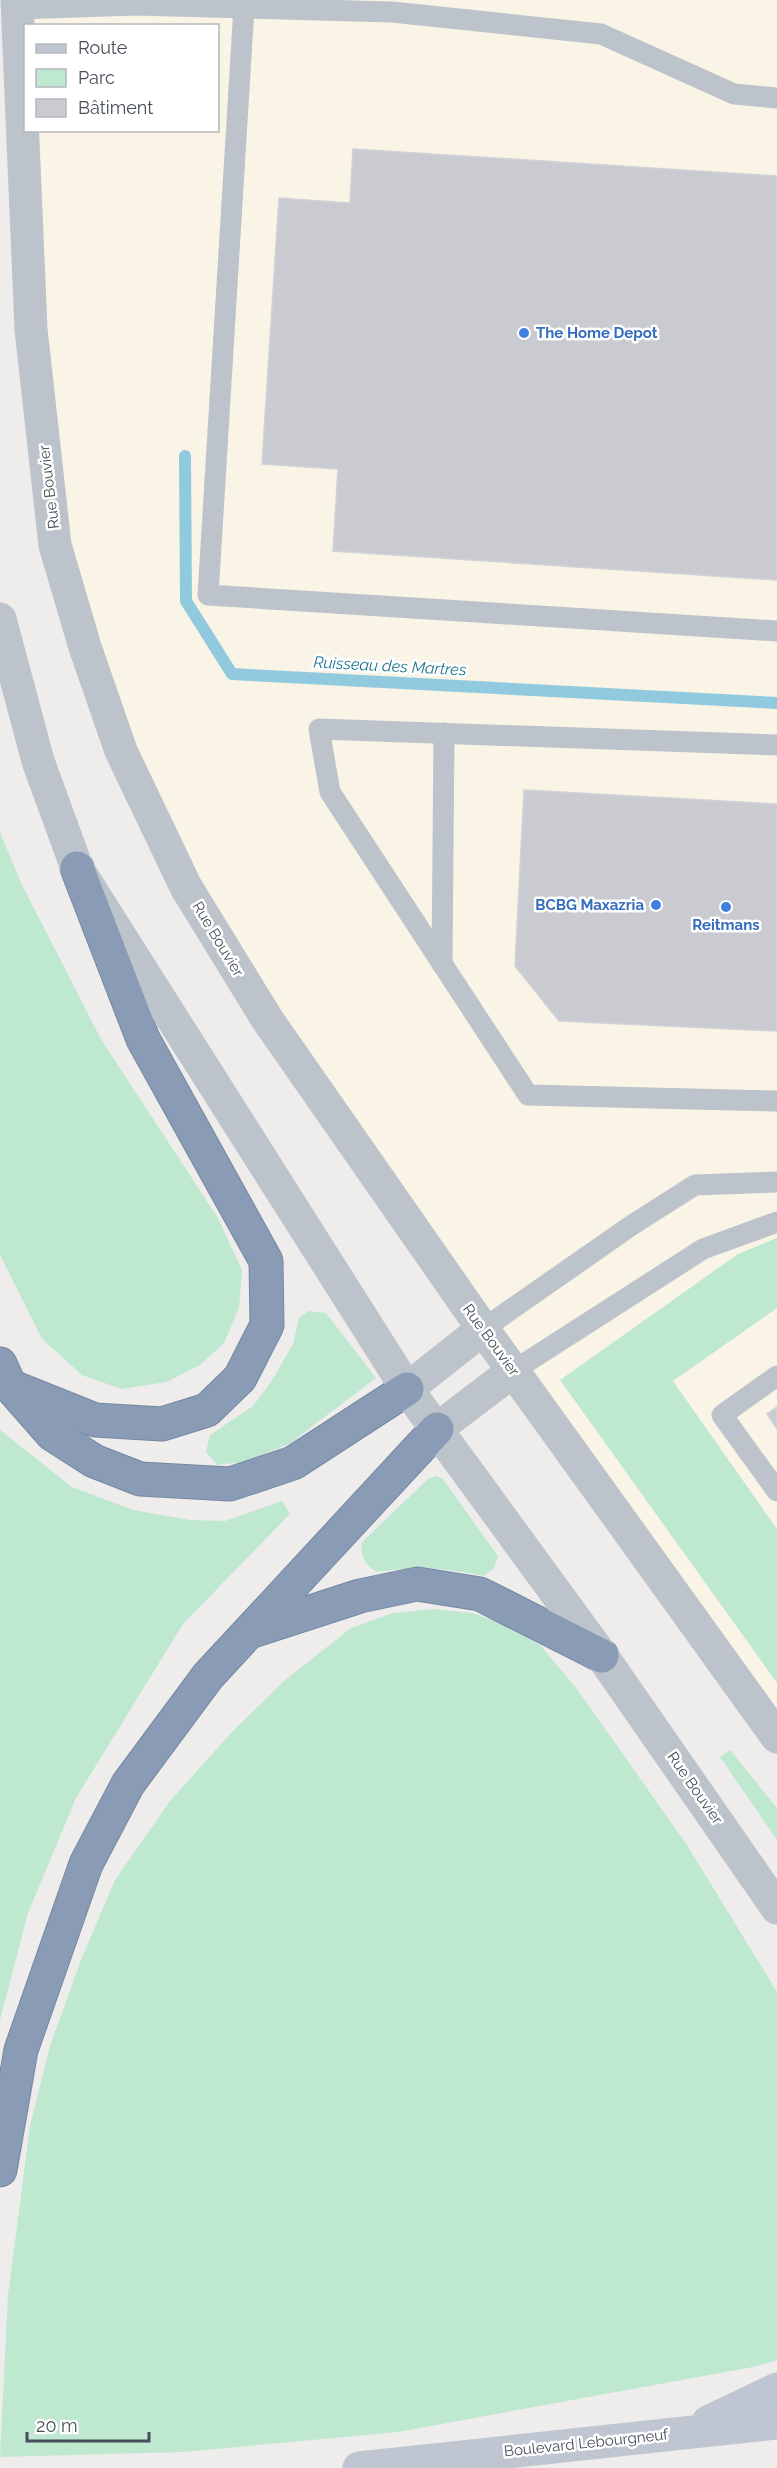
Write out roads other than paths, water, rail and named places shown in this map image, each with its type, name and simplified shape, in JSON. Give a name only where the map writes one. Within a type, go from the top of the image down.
[{"type":"highway","points":[[5,1375],[95,1420],[162,1424],[207,1410],[240,1378],[267,1325],[266,1261],[143,1039],[77,868]]},
{"type":"highway","points":[[5,1375],[52,1434],[94,1461],[140,1479],[230,1484],[293,1463],[407,1389]]},
{"type":"highway","points":[[0,2170],[21,2050],[86,1864],[128,1784],[208,1676],[437,1429]]},
{"type":"highway","points":[[247,1633],[360,1596],[417,1584],[480,1594],[602,1656]]},
{"type":"main road","points":[[690,2431],[777,2389]]},
{"type":"main road","name":"Boulevard Lebourgneuf","points":[[359,2468],[777,2423]]},
{"type":"street","name":"Rue Bouvier","points":[[17,4],[31,329],[56,545],[85,647],[121,750],[186,886],[267,1019],[483,1329],[777,1737]]},
{"type":"street","name":"Rue Bouvier","points":[[0,619],[38,761],[77,868],[407,1389],[602,1656],[777,1908]]},
{"type":"street","points":[[407,1389],[483,1329]]},
{"type":"street","points":[[437,1429],[513,1371]]},
{"type":"lane","points":[[17,4],[392,12],[601,34],[734,94],[777,98]]},
{"type":"lane","points":[[244,8],[208,595],[777,631]]},
{"type":"lane","points":[[777,745],[319,729],[330,792],[528,1095],[777,1101]]},
{"type":"lane","points":[[442,964],[444,733]]},
{"type":"lane","points":[[483,1329],[632,1225],[695,1185],[777,1182]]},
{"type":"lane","points":[[513,1371],[703,1249],[777,1222]]},
{"type":"lane","points":[[777,1376],[722,1415],[777,1491]]},
{"type":"waterway","name":"Ruisseau des Martres","points":[[185,456],[186,601],[232,674],[777,703]]},
{"type":"place","name":"The Home Depot","points":[[524,333]]},
{"type":"place","name":"BCBG Maxazria","points":[[656,905]]},
{"type":"place","name":"Reitmans","points":[[726,907]]}]
